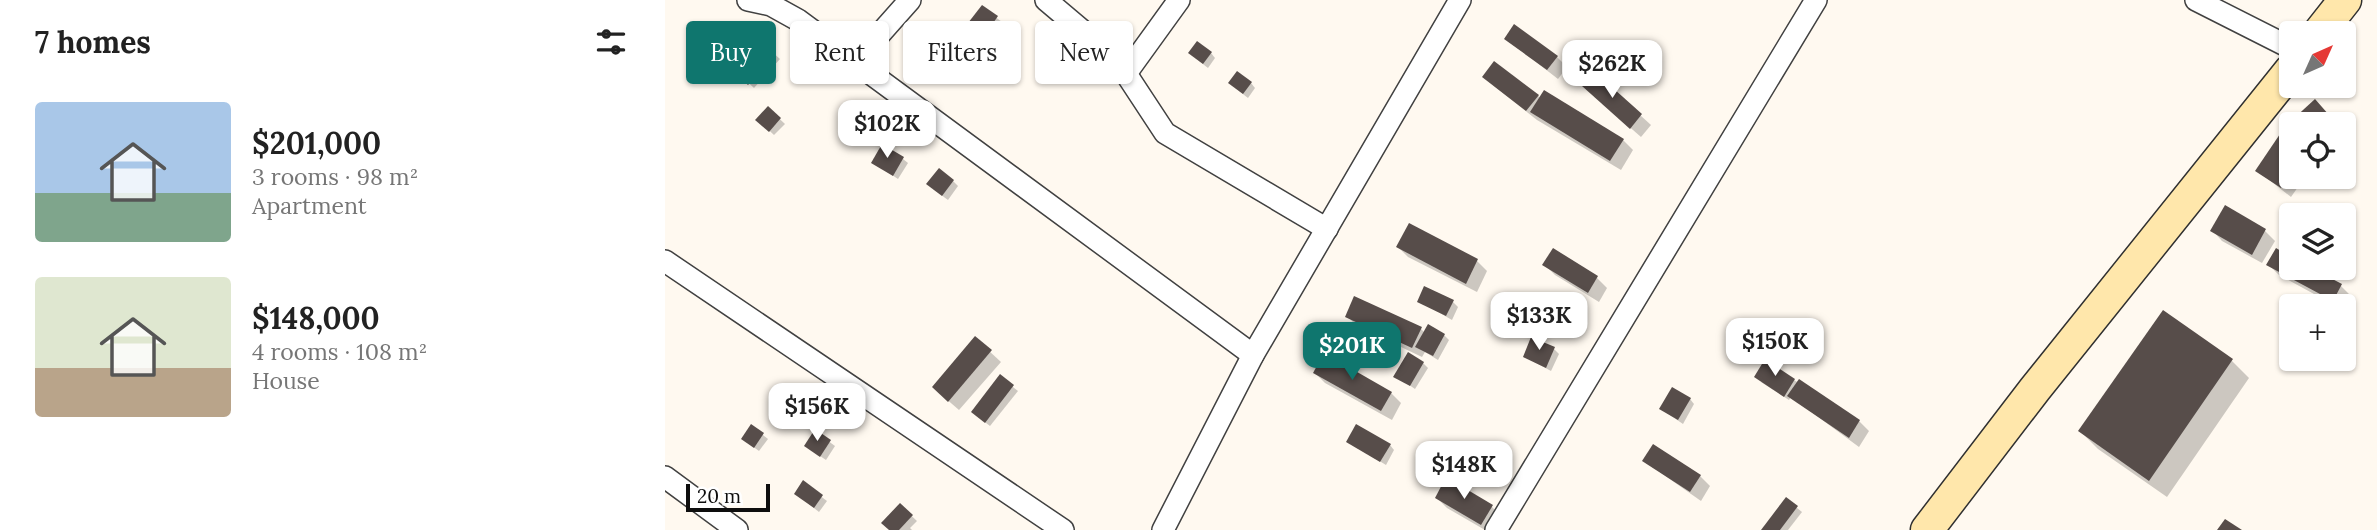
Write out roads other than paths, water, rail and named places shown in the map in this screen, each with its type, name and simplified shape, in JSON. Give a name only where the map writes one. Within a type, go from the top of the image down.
[{"type":"street","points":[[748,0],[771,5],[799,21]]},
{"type":"street","points":[[889,24],[910,0]]},
{"type":"street","points":[[1046,0],[1070,21]]},
{"type":"street","points":[[1133,64],[1179,0]]},
{"type":"street","points":[[1163,530],[1253,355],[1461,0]]},
{"type":"street","points":[[1496,530],[1816,0]]},
{"type":"street","points":[[2196,0],[2279,42]]},
{"type":"street","points":[[2328,21],[2345,0]]},
{"type":"street","points":[[885,84],[1253,355]]},
{"type":"street","points":[[1132,84],[1165,133],[1327,229]]},
{"type":"street","points":[[1927,530],[2035,389],[2279,85]]},
{"type":"street","points":[[665,261],[1063,530]]},
{"type":"street","points":[[665,477],[713,523],[737,530]]}]
